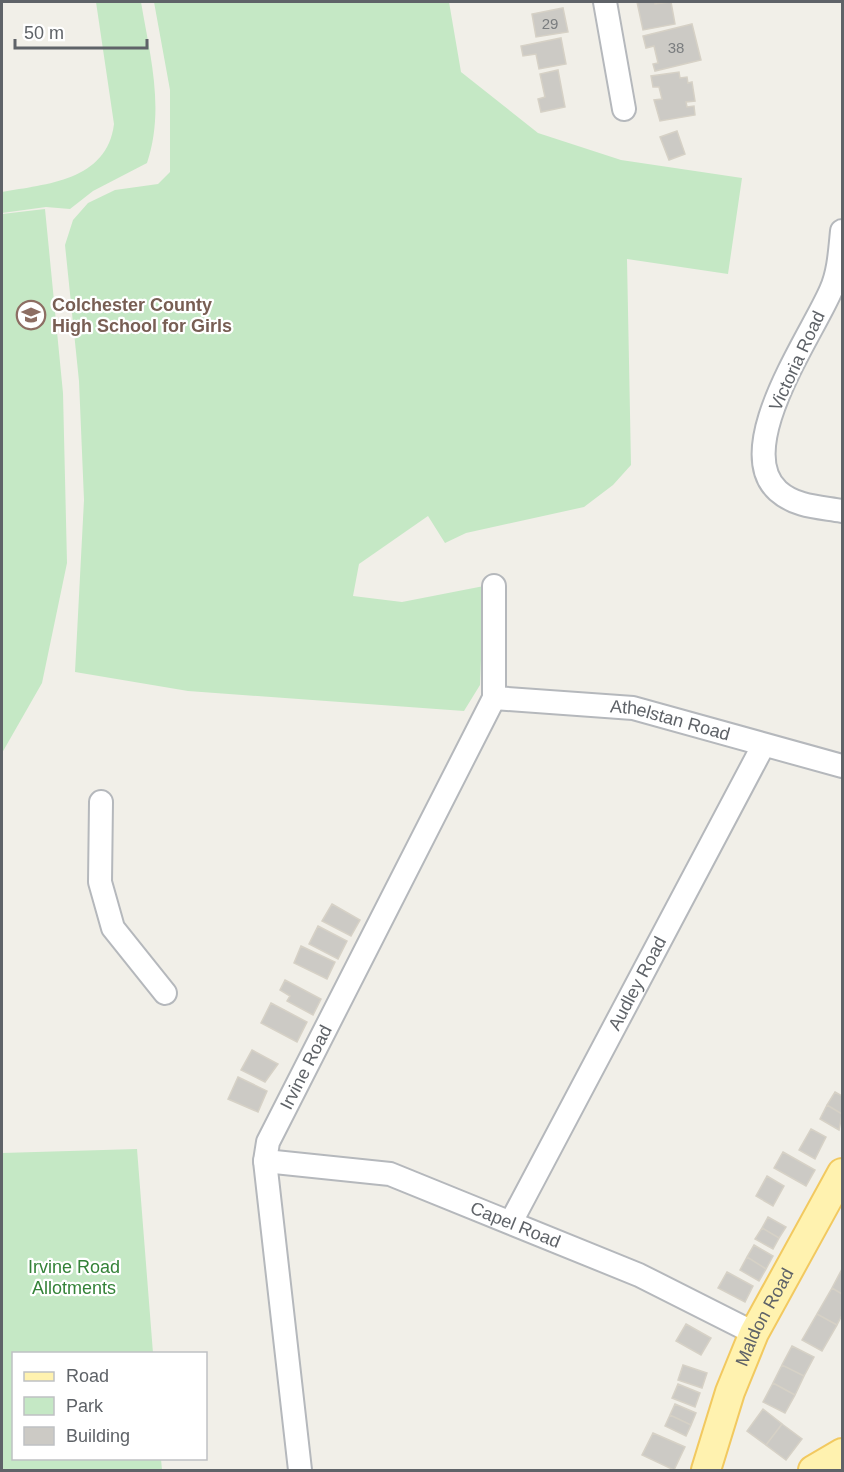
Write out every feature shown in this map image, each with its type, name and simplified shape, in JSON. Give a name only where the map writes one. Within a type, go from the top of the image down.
[{"type":"main road","name":"Maldon Road","points":[[709,1460],[754,1333],[843,1173]]},
{"type":"main road","points":[[813,1470],[843,1454]]},
{"type":"main road","points":[[709,1460],[730,1470]]},
{"type":"street","points":[[605,2],[624,109]]},
{"type":"street","name":"Victoria Road","points":[[843,231],[832,289],[776,400],[764,440],[763,458],[767,475],[777,490],[795,503],[843,511]]},
{"type":"street","points":[[494,586],[494,698]]},
{"type":"street","name":"Athelstan Road","points":[[494,698],[633,708],[763,746],[843,766]]},
{"type":"street","name":"Irvine Road","points":[[300,1470],[265,1161],[268,1142],[494,698]]},
{"type":"street","name":"Audley Road","points":[[512,1222],[763,746]]},
{"type":"street","points":[[101,802],[100,882],[113,928],[165,993]]},
{"type":"street","name":"Capel Road","points":[[265,1161],[390,1174],[639,1275],[754,1333]]},
{"type":"green space","points":[[96,2],[141,2],[152,62],[155,103],[155,123],[147,163],[93,191],[70,209],[46,207],[2,213],[2,192],[55,182],[72,176],[100,158],[109,143],[114,124]]},
{"type":"green space","points":[[154,2],[449,2],[461,72],[538,133],[621,160],[742,178],[728,274],[627,259],[631,465],[613,485],[584,507],[466,533],[445,543],[428,516],[359,564],[353,596],[402,602],[484,586],[480,685],[464,711],[188,691],[75,672],[84,500],[79,381],[65,245],[73,220],[88,203],[115,190],[158,184],[170,172],[170,90]]},
{"type":"green space","points":[[45,209],[63,393],[67,563],[42,683],[2,753],[2,214]]},
{"type":"green space","name":"Irvine Road Allotments","points":[[137,1149],[153,1352],[12,1352],[12,1460],[161,1460],[162,1470],[2,1470],[2,1153]]},
{"type":"building","points":[[637,2],[655,2],[655,4],[671,2],[675,24],[643,30]]},
{"type":"building","points":[[563,8],[568,32],[536,37],[532,14]]},
{"type":"building","points":[[692,24],[701,60],[655,71],[653,64],[658,63],[654,46],[646,48],[643,36]]},
{"type":"building","points":[[561,38],[566,64],[539,69],[536,54],[523,56],[521,46]]},
{"type":"building","points":[[558,70],[565,107],[541,112],[538,99],[545,97],[540,74]]},
{"type":"building","points":[[679,72],[680,78],[687,77],[688,83],[692,82],[695,101],[686,102],[687,107],[694,106],[695,115],[660,121],[654,100],[662,99],[659,87],[653,87],[651,76]]},
{"type":"building","points":[[677,131],[685,154],[669,160],[660,137]]},
{"type":"building","points":[[332,904],[360,920],[351,936],[322,921]]},
{"type":"building","points":[[318,926],[347,941],[338,959],[309,944]]},
{"type":"building","points":[[301,946],[335,962],[327,979],[294,963]]},
{"type":"building","points":[[285,980],[321,999],[313,1015],[287,1001],[290,996],[280,990]]},
{"type":"building","points":[[271,1003],[307,1022],[297,1042],[261,1023]]},
{"type":"building","points":[[252,1050],[278,1064],[265,1082],[241,1070]]},
{"type":"building","points":[[238,1077],[267,1091],[258,1112],[228,1099]]},
{"type":"building","points":[[835,1092],[842,1096],[842,1114],[827,1105]]},
{"type":"building","points":[[827,1105],[842,1114],[839,1130],[820,1119]]},
{"type":"building","points":[[811,1129],[826,1137],[815,1159],[799,1150]]},
{"type":"building","points":[[783,1152],[815,1170],[806,1186],[774,1168]]},
{"type":"building","points":[[767,1176],[784,1186],[773,1206],[756,1196]]},
{"type":"building","points":[[768,1217],[786,1227],[779,1238],[762,1228]]},
{"type":"building","points":[[762,1228],[779,1238],[773,1249],[755,1239]]},
{"type":"building","points":[[754,1245],[773,1256],[766,1269],[747,1257]]},
{"type":"building","points":[[747,1257],[766,1269],[759,1281],[740,1270]]},
{"type":"building","points":[[842,1269],[842,1294],[832,1288]]},
{"type":"building","points":[[727,1272],[753,1286],[745,1302],[718,1288]]},
{"type":"building","points":[[832,1288],[842,1294],[842,1315],[837,1325],[817,1314]]},
{"type":"building","points":[[817,1314],[837,1325],[822,1351],[802,1340]]},
{"type":"building","points":[[686,1324],[711,1338],[701,1355],[676,1341]]},
{"type":"building","points":[[792,1346],[814,1357],[804,1376],[782,1365]]},
{"type":"building","points":[[683,1365],[707,1373],[702,1388],[678,1380]]},
{"type":"building","points":[[782,1365],[804,1376],[795,1395],[773,1383]]},
{"type":"building","points":[[773,1383],[795,1395],[785,1413],[763,1402]]},
{"type":"building","points":[[678,1384],[700,1393],[695,1407],[672,1398]]},
{"type":"building","points":[[675,1404],[696,1413],[691,1425],[670,1415]]},
{"type":"building","points":[[763,1409],[782,1424],[766,1445],[747,1431]]},
{"type":"building","points":[[670,1415],[691,1425],[686,1436],[665,1426]]},
{"type":"building","points":[[782,1424],[802,1439],[786,1460],[766,1445]]},
{"type":"building","points":[[653,1433],[685,1447],[674,1470],[642,1455]]},
{"type":"place","name":"Colchester County High School for Girls","points":[[31,315]]}]
